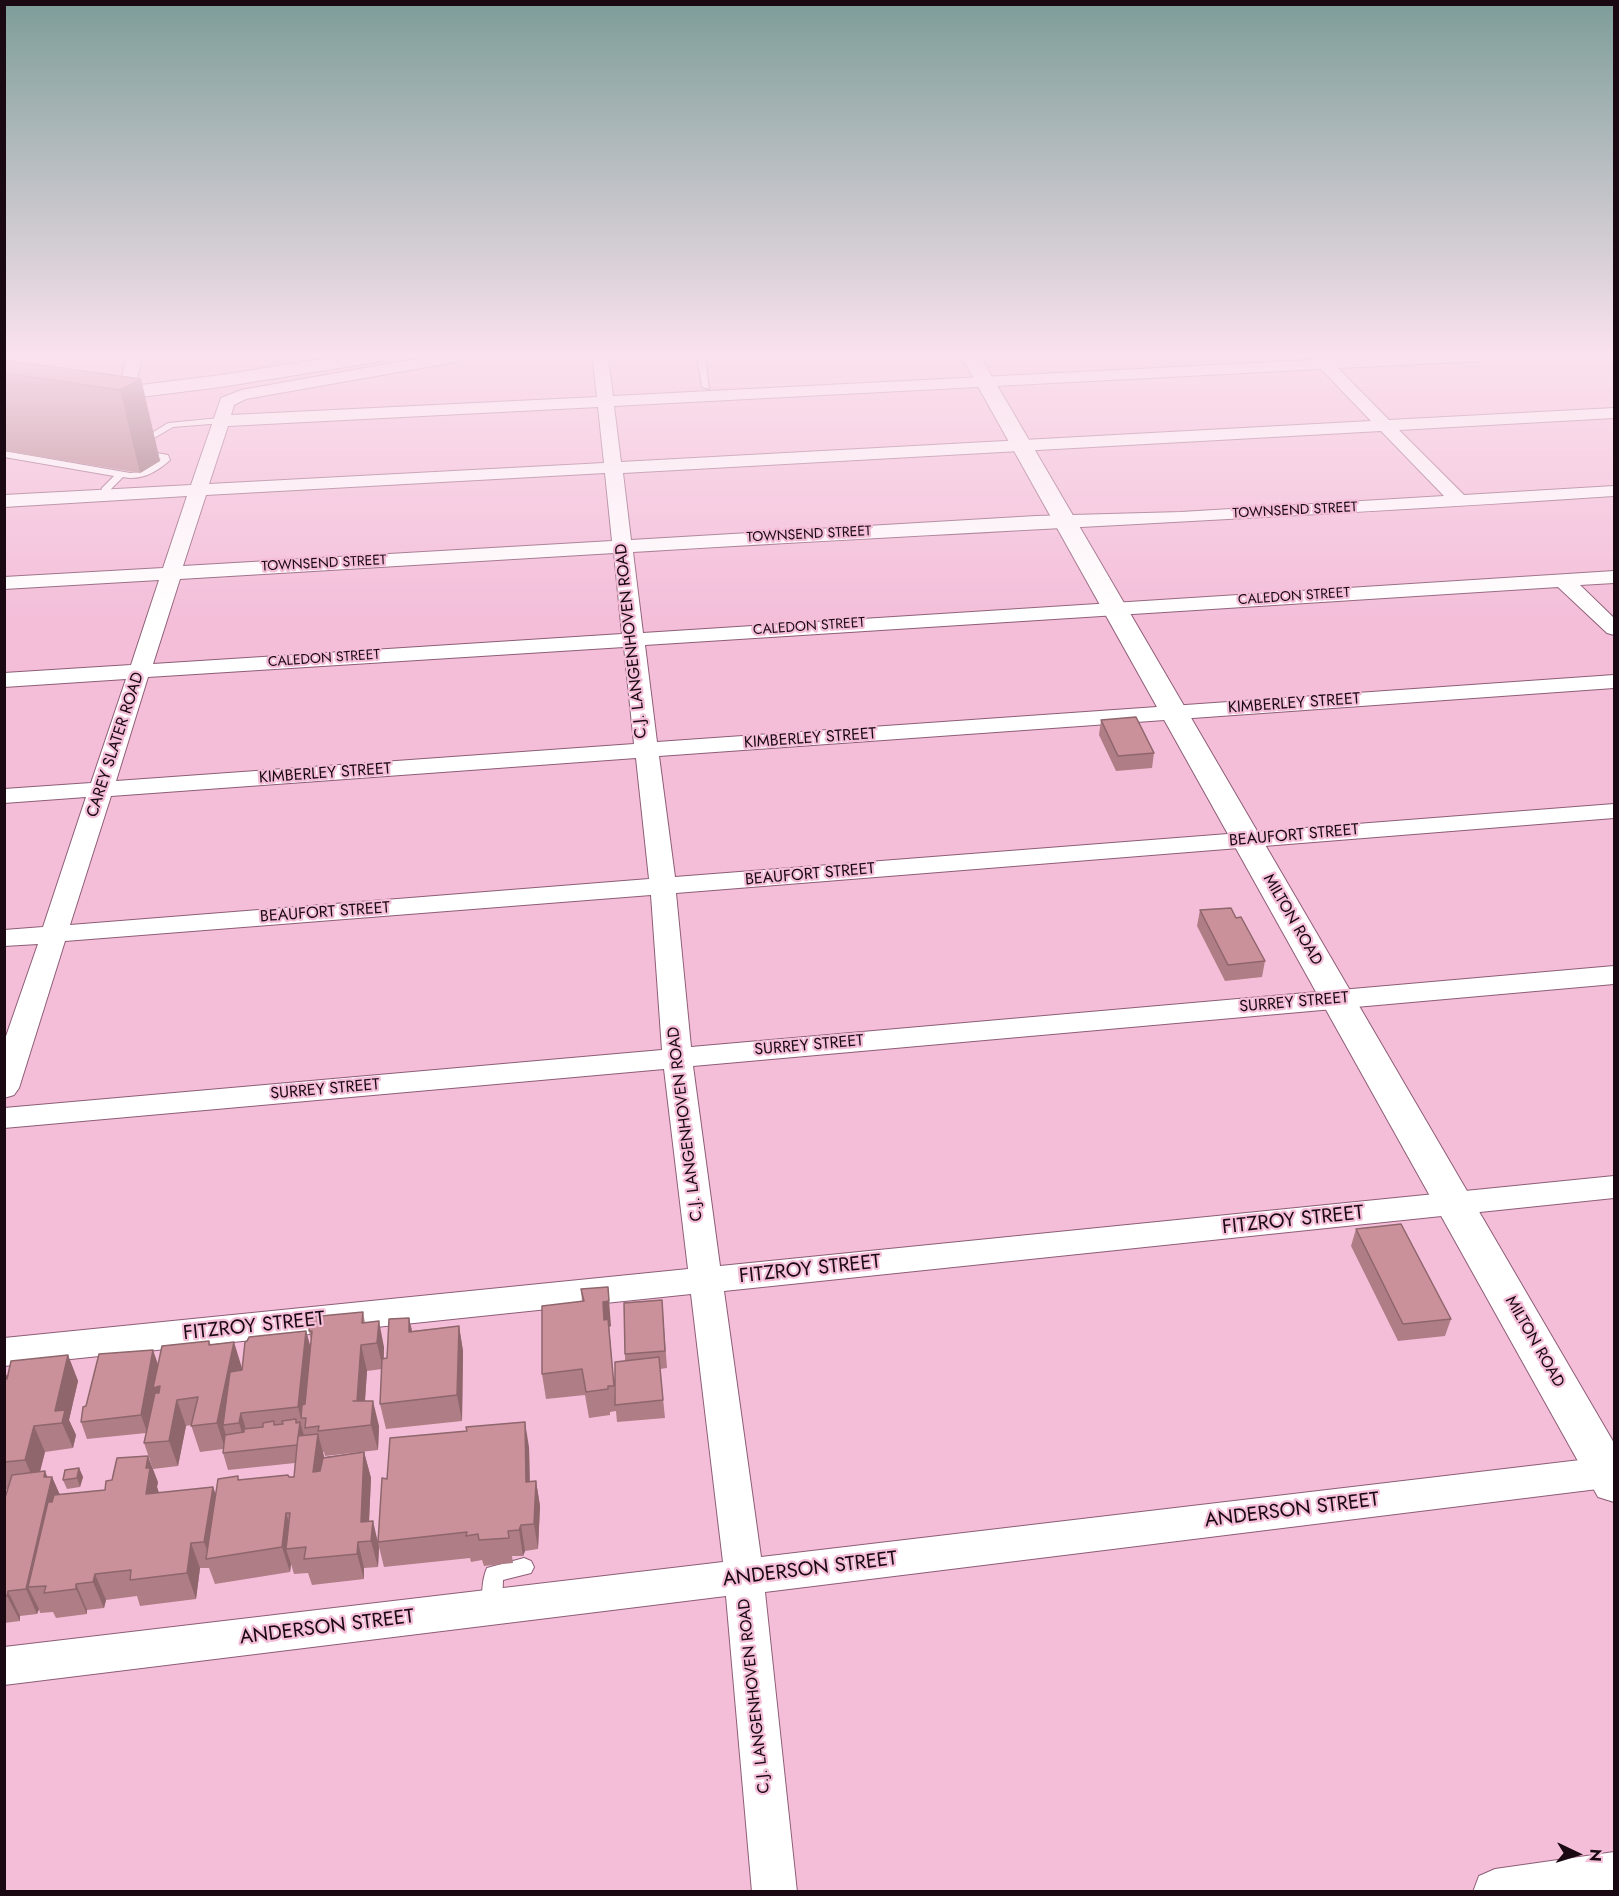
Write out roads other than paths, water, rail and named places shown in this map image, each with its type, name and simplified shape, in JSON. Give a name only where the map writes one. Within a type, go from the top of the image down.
[{"type":"main road","name":"MILTON ROAD","points":[[1023,446],[1337,999],[1612,1476]]},
{"type":"street","name":"CAREY SLATER ROAD","points":[[4,1088],[213,444]]},
{"type":"street","name":"C.J. LANGENHOVEN ROAD","points":[[610,444],[663,887],[677,1058],[744,1578],[774,1892]]},
{"type":"street","points":[[4,501],[1051,444]]},
{"type":"street","points":[[1403,444],[1459,501]]},
{"type":"street","name":"TOWNSEND STREET","points":[[4,583],[1614,491]]},
{"type":"street","name":"CALEDON STREET","points":[[4,680],[1614,577]]},
{"type":"street","points":[[1563,580],[1614,629]]},
{"type":"street","name":"KIMBERLEY STREET","points":[[4,796],[1614,681]]},
{"type":"street","name":"BEAUFORT STREET","points":[[4,938],[1614,811]]},
{"type":"street","name":"SURREY STREET","points":[[4,1118],[1614,975]]},
{"type":"street","name":"FITZROY STREET","points":[[4,1352],[1614,1187]]},
{"type":"street","name":"ANDERSON STREET","points":[[4,1666],[1612,1476]]},
{"type":"street","points":[[1495,1892],[1614,1875]]},
{"type":"lane","points":[[4,454],[120,475],[144,474],[166,460],[165,457],[129,451]]},
{"type":"lane","points":[[105,496],[107,488],[120,475]]},
{"type":"lane","points":[[492,1608],[494,1574],[524,1567]]}]
